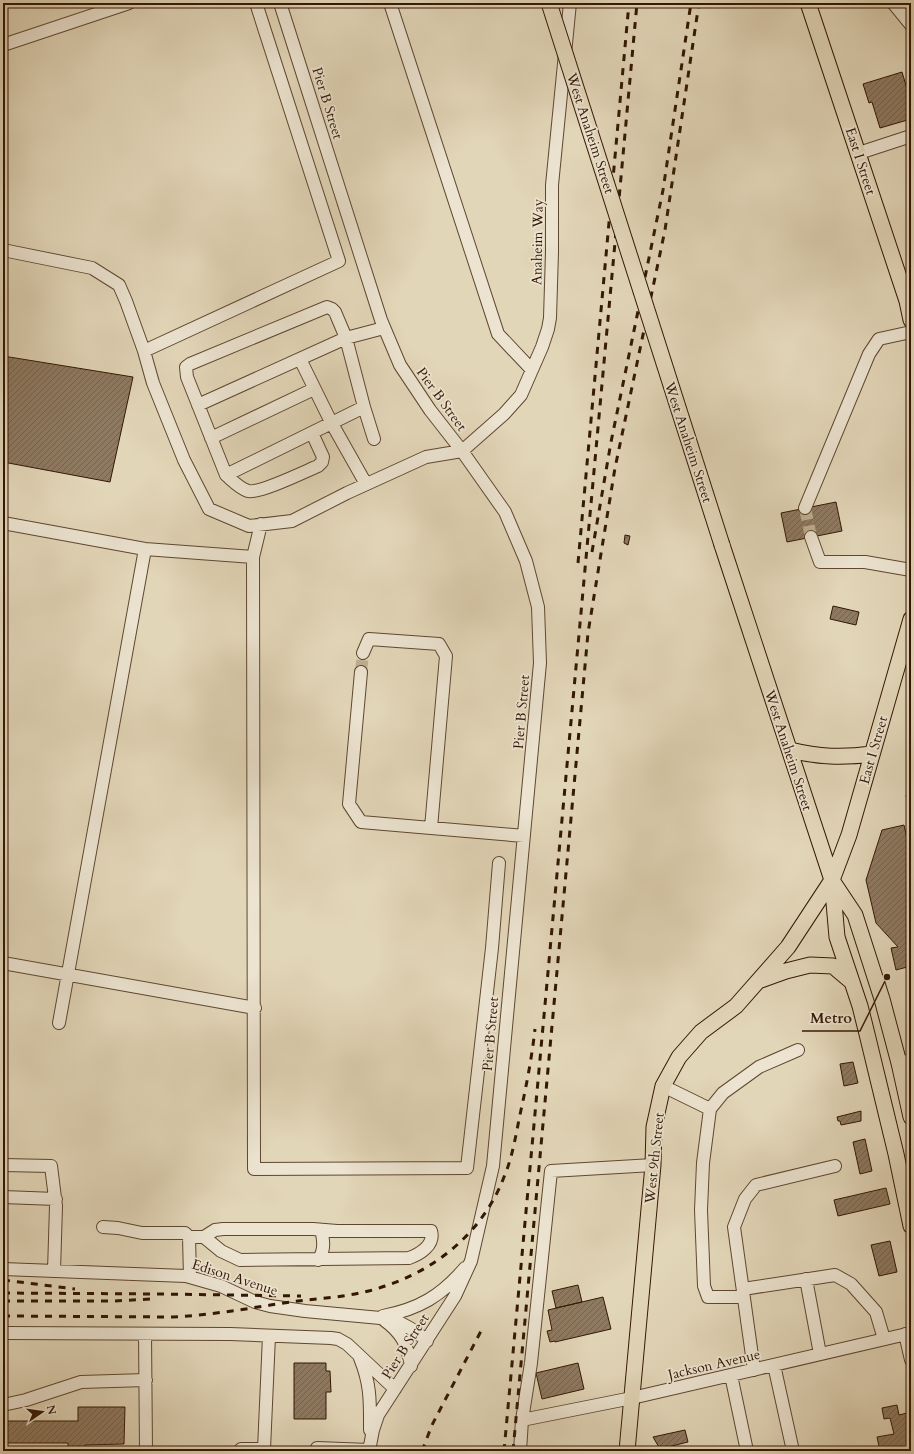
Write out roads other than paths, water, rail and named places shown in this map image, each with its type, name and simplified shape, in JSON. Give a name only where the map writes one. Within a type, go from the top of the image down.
[{"type":"main road","name":"West Anaheim Street","points":[[549,3],[722,545],[832,880],[837,936],[871,1048],[911,1226]]},
{"type":"main road","name":"East I Street","points":[[808,3],[909,300],[911,320]]},
{"type":"main road","name":"East I Street","points":[[832,880],[849,835],[911,619]]},
{"type":"main road","points":[[790,750],[825,757],[848,757],[872,754]]},
{"type":"main road","name":"West Anaheim Street","points":[[832,880],[855,915],[905,1062],[911,1116]]},
{"type":"main road","name":"West 9th Street","points":[[627,1451],[653,1165],[654,1127],[664,1086],[679,1057],[702,1032],[736,1006],[788,947],[832,880]]},
{"type":"main road","points":[[758,981],[786,971],[810,965],[833,966],[852,982]]},
{"type":"street","points":[[3,45],[129,3]]},
{"type":"street","points":[[144,351],[339,261],[256,3]]},
{"type":"street","name":"Pier B Street","points":[[280,3],[384,328],[400,365],[430,410],[462,451],[505,512],[526,561],[538,607],[540,663],[493,1166],[471,1260],[455,1296],[378,1415],[370,1448]]},
{"type":"street","points":[[390,3],[498,334],[532,370]]},
{"type":"street","name":"Anaheim Way","points":[[462,451],[504,414],[521,395],[548,329],[550,318],[552,185],[570,3]]},
{"type":"street","points":[[893,3],[911,25]]},
{"type":"street","points":[[859,153],[911,136]]},
{"type":"street","points":[[3,250],[92,268],[119,286],[144,351],[153,382],[184,460],[209,509],[249,526],[292,521],[366,484],[426,457],[462,451]]},
{"type":"street","points":[[312,433],[323,457],[322,462],[318,466],[262,489],[250,491],[238,486],[226,475],[198,405],[186,372],[186,367],[327,307],[332,308],[346,338],[374,439]]},
{"type":"street","points":[[198,405],[346,338],[384,328]]},
{"type":"street","points":[[805,508],[869,354],[879,339],[911,332]]},
{"type":"street","points":[[300,359],[314,389],[366,484]]},
{"type":"street","points":[[211,438],[314,389]]},
{"type":"street","points":[[226,475],[364,407]]},
{"type":"street","points":[[3,523],[145,549],[254,557]]},
{"type":"street","points":[[261,524],[254,557],[254,1169],[467,1168],[492,948],[499,863]]},
{"type":"street","points":[[812,537],[820,562],[864,562],[911,570]]},
{"type":"street","points":[[59,1023],[145,549]]},
{"type":"street","points":[[363,653],[369,639],[439,644],[446,656],[431,828]]},
{"type":"street","points":[[361,672],[349,804],[361,822],[524,836]]},
{"type":"street","points":[[3,963],[255,1008]]},
{"type":"street","points":[[798,1050],[759,1067],[723,1093],[710,1109],[703,1163],[702,1202],[704,1286],[708,1297],[743,1293],[835,1274],[851,1284],[876,1312],[884,1339]]},
{"type":"street","points":[[664,1086],[710,1109]]},
{"type":"street","points":[[3,1165],[51,1166],[56,1199],[54,1271]]},
{"type":"street","points":[[520,1451],[522,1420],[531,1362],[552,1171],[653,1165]]},
{"type":"street","points":[[754,1370],[734,1226],[745,1199],[756,1185],[835,1166]]},
{"type":"street","points":[[3,1197],[56,1199]]},
{"type":"street","points":[[103,1227],[118,1228],[142,1233],[185,1233],[189,1237],[204,1237],[215,1230],[223,1229],[321,1230],[337,1232],[429,1230],[431,1231],[432,1236],[429,1244],[422,1253],[409,1258],[318,1260],[240,1260],[221,1252],[204,1237]]},
{"type":"street","points":[[318,1260],[322,1252],[323,1245],[321,1230]]},
{"type":"street","points":[[189,1237],[190,1277]]},
{"type":"street","points":[[380,1317],[416,1307],[434,1296],[447,1286],[471,1260]]},
{"type":"street","name":"Edison Avenue","points":[[3,1269],[190,1277],[221,1286],[255,1302],[270,1306],[305,1311],[391,1319],[403,1323],[427,1341]]},
{"type":"street","points":[[806,1279],[820,1354]]},
{"type":"street","points":[[380,1317],[393,1327],[405,1342],[411,1366]]},
{"type":"street","points":[[3,1333],[269,1336],[338,1339],[358,1353],[395,1389]]},
{"type":"street","points":[[145,1334],[146,1451]]},
{"type":"street","points":[[908,1334],[911,1360]]},
{"type":"street","name":"Jackson Avenue","points":[[522,1420],[632,1398],[908,1334]]},
{"type":"street","points":[[241,1449],[264,1449],[269,1336]]},
{"type":"street","points":[[317,1448],[370,1448],[369,1386],[366,1372],[358,1353]]},
{"type":"street","points":[[774,1365],[793,1451]]},
{"type":"street","points":[[730,1375],[747,1451]]},
{"type":"street","points":[[3,1405],[26,1400],[81,1382],[146,1380]]},
{"type":"tunnel","points":[[805,508],[811,537]]},
{"type":"tunnel","points":[[361,672],[363,653]]},
{"type":"railway","points":[[578,563],[629,3]]},
{"type":"railway","points":[[504,1451],[637,3]]},
{"type":"railway","points":[[592,552],[611,442],[663,190],[691,3]]},
{"type":"railway","points":[[513,1451],[588,633],[615,468],[665,230],[699,3]]},
{"type":"railway","points":[[3,1316],[173,1317],[202,1315],[362,1293],[405,1279],[441,1258],[457,1245],[472,1230],[495,1196],[504,1177],[512,1153],[527,1080],[535,1029]]},
{"type":"railway","points":[[3,1280],[75,1289]]},
{"type":"railway","points":[[3,1293],[301,1296]]},
{"type":"railway","points":[[3,1301],[115,1301],[151,1299]]},
{"type":"railway","points":[[422,1451],[432,1425],[481,1331]]},
{"type":"place","name":"Metro","points":[[887,977]]}]
